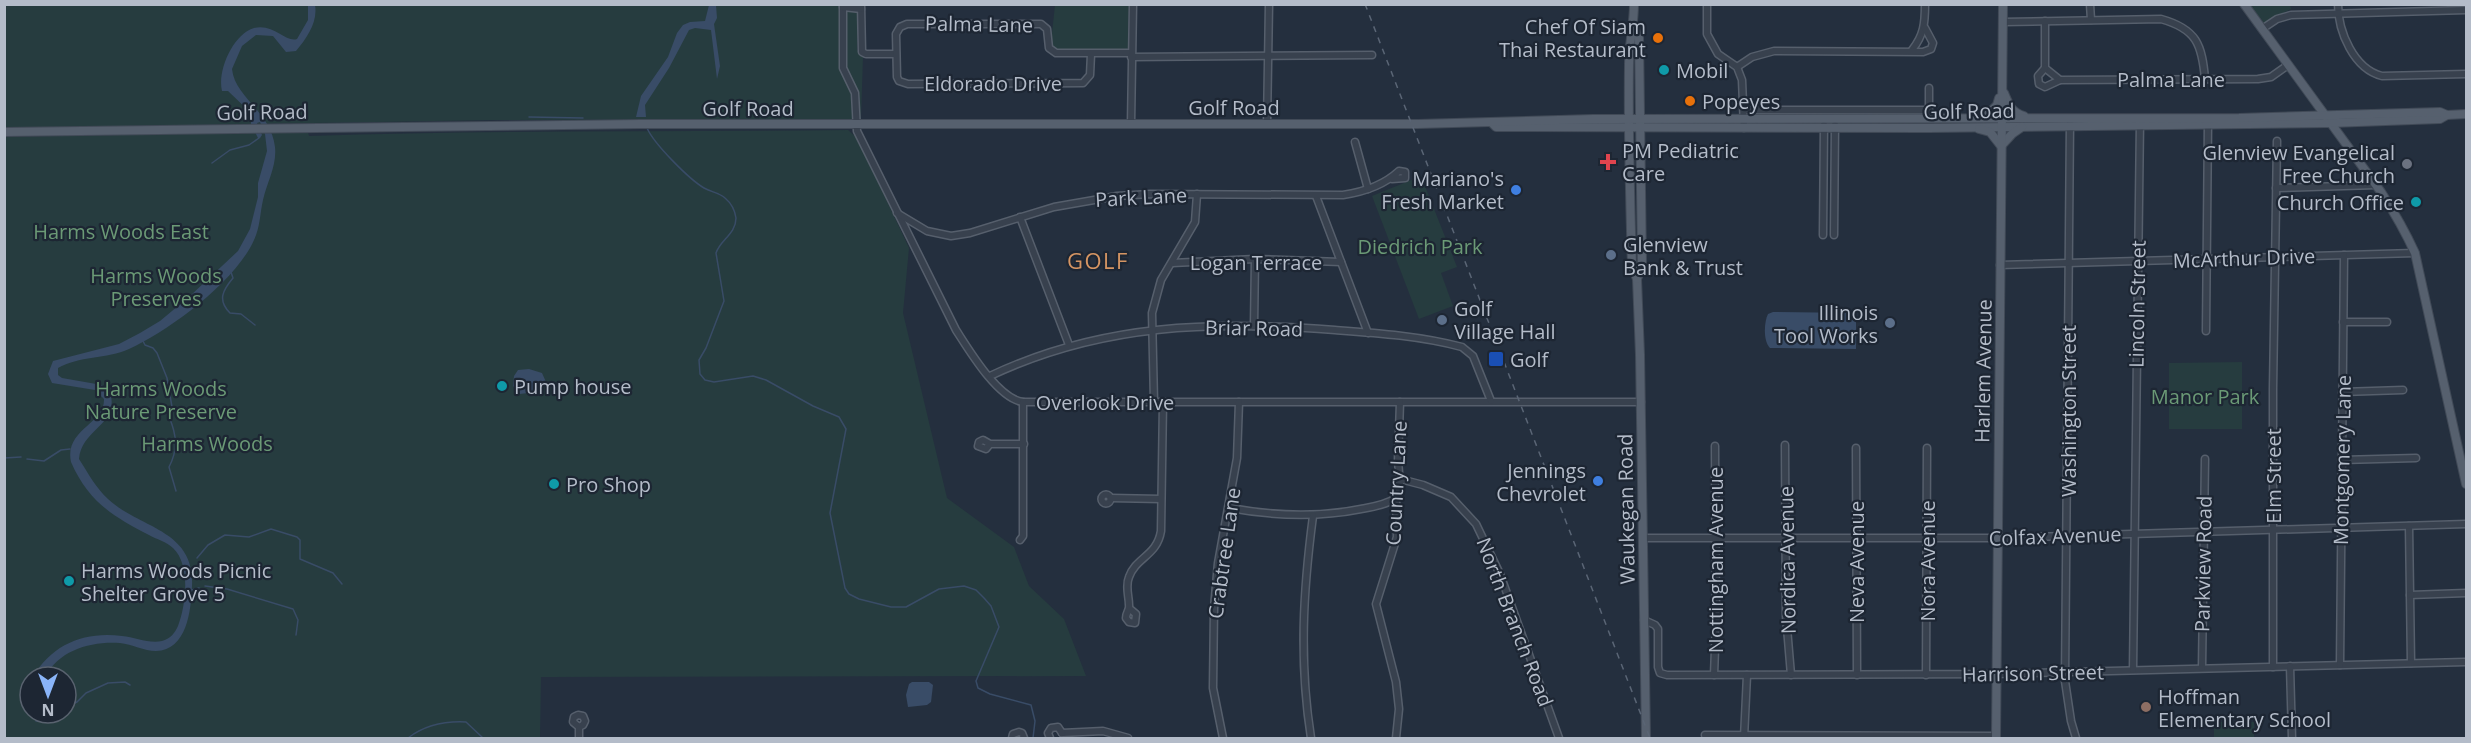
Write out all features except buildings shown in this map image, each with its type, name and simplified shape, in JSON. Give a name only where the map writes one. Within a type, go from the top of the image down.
[{"type":"main road","points":[[1634,4],[1634,27]]},
{"type":"main road","name":"Harlem Avenue","points":[[1996,737],[2003,4]]},
{"type":"main road","points":[[2244,4],[2400,220],[2415,253],[2463,459],[2466,484]]},
{"type":"main road","name":"Waukegan Road","points":[[1634,27],[1629,50],[1629,123],[1632,266],[1637,279],[1641,402],[1646,738]]},
{"type":"main road","name":"Waukegan Road","points":[[1634,27],[1639,38],[1642,123],[1642,265],[1637,279]]},
{"type":"main road","points":[[1984,118],[1997,105],[2002,88]]},
{"type":"main road","points":[[2002,88],[2009,107],[2016,113],[2031,118]]},
{"type":"main road","name":"Golf Road","points":[[2208,121],[2326,115],[2440,112],[2466,114]]},
{"type":"main road","name":"Golf Road","points":[[1835,124],[1929,114],[1984,118],[2023,126],[2071,122],[2140,121],[2331,123],[2440,119],[2447,114]]},
{"type":"main road","name":"Golf Road","points":[[4,132],[640,124],[1492,123],[1497,120],[1973,127],[2031,118],[2071,122]]},
{"type":"main road","points":[[1973,127],[1990,132],[2001,146],[2023,126]]},
{"type":"street","points":[[1131,124],[1133,4]]},
{"type":"street","points":[[1267,124],[1269,4]]},
{"type":"street","points":[[1707,4],[1707,34],[1718,54],[1737,67],[1742,80],[1744,124]]},
{"type":"street","points":[[1912,50],[1921,40],[1925,28],[1925,4]]},
{"type":"street","points":[[2090,4],[2091,20]]},
{"type":"street","points":[[2338,4],[2338,13],[2348,45],[2372,74],[2382,76],[2466,74]]},
{"type":"street","points":[[843,6],[861,7],[860,46],[862,52],[896,54]]},
{"type":"street","name":"Overlook Drive","points":[[843,6],[843,68],[855,93],[857,131],[956,330],[1010,399],[1023,402],[1641,402]]},
{"type":"street","points":[[2262,29],[2277,19],[2291,15],[2466,10]]},
{"type":"street","points":[[2003,22],[2162,19],[2175,23],[2197,41],[2203,53],[2205,79]]},
{"type":"street","points":[[2045,21],[2046,68],[2060,80]]},
{"type":"street","name":"Palma Lane","points":[[896,54],[897,30],[907,24],[1036,24],[1046,27],[1047,44],[1052,51],[1131,55],[1372,56]]},
{"type":"street","points":[[1737,67],[1752,57],[1774,51],[1912,50],[1923,52],[1931,49],[1933,44],[1925,28]]},
{"type":"street","name":"Eldorado Drive","points":[[896,54],[897,77],[899,81],[908,84],[1083,83],[1090,75],[1091,54]]},
{"type":"street","name":"Palma Lane","points":[[2046,68],[2038,76],[2039,84],[2045,87],[2060,80],[2264,79],[2288,65]]},
{"type":"street","points":[[1744,110],[1929,114],[1929,88]]},
{"type":"street","name":"Lincoln Street","points":[[2133,670],[2140,121]]},
{"type":"street","points":[[2206,331],[2208,121]]},
{"type":"street","name":"Washington Street","points":[[2071,122],[2065,672],[2066,698],[2076,738]]},
{"type":"street","points":[[1823,235],[1824,124]]},
{"type":"street","points":[[1834,235],[1835,124]]},
{"type":"street","name":"Elm Street","points":[[2273,667],[2272,530],[2277,141]]},
{"type":"street","points":[[1355,142],[1368,189]]},
{"type":"street","name":"Park Lane","points":[[897,213],[927,231],[951,236],[970,233],[1054,207],[1096,198],[1142,194],[1316,196],[1352,194],[1392,179]]},
{"type":"street","points":[[2276,188],[2376,184]]},
{"type":"street","points":[[1154,402],[1152,313],[1167,269],[1195,222],[1197,194]]},
{"type":"street","points":[[1316,196],[1368,333]]},
{"type":"street","points":[[1020,217],[1069,345]]},
{"type":"street","name":"McArthur Drive","points":[[2000,265],[2415,253]]},
{"type":"street","name":"Montgomery Lane","points":[[2340,665],[2344,255]]},
{"type":"street","points":[[1254,326],[1255,259]]},
{"type":"street","name":"Logan Terrace","points":[[1172,262],[1255,259],[1341,262]]},
{"type":"street","points":[[2343,322],[2387,322]]},
{"type":"street","name":"Briar Road","points":[[990,376],[1024,360],[1069,345],[1109,336],[1152,330],[1254,326],[1368,333],[1454,345],[1467,350],[1473,356],[1491,401]]},
{"type":"street","points":[[2342,392],[2403,390]]},
{"type":"street","points":[[1020,540],[1023,536],[1023,402]]},
{"type":"street","points":[[1130,609],[1127,588],[1129,576],[1158,543],[1161,531],[1163,402]]},
{"type":"street","name":"Crabtree Lane","points":[[1223,738],[1214,695],[1212,655],[1218,563],[1230,508],[1237,459],[1239,402]]},
{"type":"street","name":"Country Lane","points":[[1396,738],[1399,723],[1398,696],[1376,604],[1397,537],[1396,498],[1400,480],[1400,402]]},
{"type":"street","points":[[990,444],[1024,444]]},
{"type":"street","name":"Nordica Avenue","points":[[1785,445],[1786,627],[1791,675]]},
{"type":"street","name":"Nottingham Avenue","points":[[1714,675],[1715,446]]},
{"type":"street","name":"Neva Avenue","points":[[1856,448],[1857,675]]},
{"type":"street","name":"Nora Avenue","points":[[1926,675],[1928,448]]},
{"type":"street","points":[[2341,460],[2416,458]]},
{"type":"street","name":"Parkview Road","points":[[2202,668],[2202,532],[2205,459]]},
{"type":"street","name":"North Branch Road","points":[[1400,480],[1423,485],[1451,497],[1476,524],[1500,574],[1559,738]]},
{"type":"street","points":[[1111,498],[1161,499]]},
{"type":"street","points":[[1230,508],[1276,515],[1313,516],[1369,507],[1396,498]]},
{"type":"street","points":[[1311,738],[1304,691],[1302,629],[1313,516]]},
{"type":"street","name":"Colfax Avenue","points":[[1643,538],[1998,538],[2466,525]]},
{"type":"street","points":[[2409,526],[2411,663]]},
{"type":"street","points":[[2410,595],[2466,593]]},
{"type":"street","name":"Harrison Street","points":[[1644,620],[1658,629],[1658,667],[1660,673],[1666,675],[1996,674],[2466,662]]},
{"type":"street","points":[[2290,666],[2292,738]]},
{"type":"street","points":[[1744,736],[1747,675]]},
{"type":"street","points":[[579,727],[579,738]]},
{"type":"street","points":[[1050,738],[1048,731],[1053,727],[1060,729],[1061,736],[1103,732],[1128,738]]},
{"type":"street","points":[[1012,738],[1013,734],[1018,732],[1022,733],[1024,738]]},
{"type":"street","points":[[1704,735],[1996,737]]},
{"type":"green space","points":[[4,5],[859,5],[857,49],[863,57],[861,119],[495,120],[5,128]]},
{"type":"green space","points":[[1055,5],[1129,5],[1128,48],[1126,50],[1055,49],[1051,42]]},
{"type":"green space","points":[[2250,5],[2290,5],[2291,9],[2264,23]]},
{"type":"green space","points":[[848,130],[858,139],[909,248],[903,313],[947,498],[1014,547],[1029,586],[1064,619],[1086,676],[541,677],[540,738],[5,738],[4,137],[308,132],[309,136]]},
{"type":"green space","name":"Diedrich Park","points":[[1421,176],[1457,267],[1441,273],[1453,306],[1419,319],[1372,196]]},
{"type":"green space","name":"Manor Park","points":[[2242,362],[2242,429],[2169,429],[2169,363]]},
{"type":"green space","points":[[2214,722],[2254,722],[2254,738],[2214,738]]},
{"type":"water","points":[[308,5],[315,5],[313,24],[296,51],[286,52],[273,36],[256,35],[242,46],[232,69],[239,88],[267,124],[275,147],[275,161],[263,200],[258,231],[245,256],[217,288],[200,303],[145,341],[120,352],[74,361],[58,368],[58,375],[62,378],[102,385],[110,392],[112,403],[110,412],[87,440],[79,459],[108,499],[121,509],[163,532],[185,553],[191,567],[192,586],[185,628],[175,644],[166,649],[152,651],[120,643],[98,644],[77,649],[54,665],[42,665],[60,648],[83,638],[108,635],[157,642],[170,637],[178,626],[185,597],[185,575],[179,555],[168,544],[124,521],[102,506],[85,487],[71,462],[70,451],[73,442],[98,415],[103,408],[104,399],[95,390],[52,383],[48,374],[53,361],[119,344],[160,321],[238,251],[250,229],[258,197],[258,183],[267,151],[265,134],[260,122],[257,123],[262,135],[258,138],[251,124],[251,113],[228,91],[222,91],[224,64],[233,45],[246,32],[261,27],[288,38],[297,39],[308,20]]},
{"type":"water","points":[[709,5],[716,5],[717,18],[714,24],[720,66],[717,79],[711,30],[695,28],[689,30],[669,68],[645,105],[646,117],[636,117],[641,96],[668,57],[677,33],[683,25],[690,22],[705,21]]},
{"type":"water","points":[[1773,312],[1856,313],[1856,349],[1770,348],[1766,341],[1765,326],[1768,314]]},
{"type":"water","points":[[529,369],[542,373],[546,382],[539,391],[520,394],[513,386],[514,376],[518,370]]},
{"type":"water","points":[[929,682],[933,685],[931,702],[927,705],[908,707],[906,695],[909,684]]},
{"type":"waterway","points":[[529,117],[583,118]]},
{"type":"waterway","points":[[647,128],[664,152],[681,169],[704,188],[725,198],[734,210],[736,218],[731,233],[716,253],[724,301],[699,360],[700,374],[705,380],[714,382],[753,376],[766,380],[813,406],[839,417],[846,429],[830,513],[845,588],[849,594],[859,599],[891,607],[906,607],[939,589],[964,586],[976,590],[991,606],[999,627],[976,681],[978,688],[990,694],[1031,705],[1035,721],[1033,738]]},
{"type":"waterway","points":[[212,163],[230,150],[249,145],[259,138]]},
{"type":"waterway","points":[[231,272],[233,278],[224,291],[224,304],[230,313],[241,314],[255,325]]},
{"type":"waterway","points":[[143,341],[157,353],[167,378],[172,407],[169,417],[174,430],[175,442],[174,455],[169,467],[176,491]]},
{"type":"waterway","points":[[27,459],[44,461],[61,450],[70,449]]},
{"type":"waterway","points":[[4,458],[21,457]]},
{"type":"waterway","points":[[197,558],[208,545],[225,535],[249,537],[271,529],[297,537],[300,540],[300,559],[333,573],[342,584]]},
{"type":"waterway","points":[[205,586],[227,589],[293,609],[298,620],[296,635]]},
{"type":"waterway","points":[[192,590],[199,588]]},
{"type":"waterway","points":[[78,701],[86,693],[108,683],[125,682],[130,685]]},
{"type":"waterway","points":[[408,738],[428,727],[458,722],[466,722],[483,738]]},
{"type":"railway","points":[[1365,4],[1650,738]]},
{"type":"place","name":"Chef Of Siam Thai Restaurant","points":[[1658,38]]},
{"type":"place","name":"Mobil","points":[[1664,70]]},
{"type":"place","name":"Popeyes","points":[[1690,101]]},
{"type":"place","name":"PM Pediatric Care","points":[[1608,162]]},
{"type":"place","name":"Glenview Evangelical Free Church","points":[[2407,164]]},
{"type":"place","name":"Mariano's Fresh Market","points":[[1516,190]]},
{"type":"place","name":"Church Office","points":[[2416,202]]},
{"type":"place","name":"Glenview Bank & Trust","points":[[1611,255]]},
{"type":"place","name":"Golf Village Hall","points":[[1442,320]]},
{"type":"place","name":"Illinois Tool Works","points":[[1890,323]]},
{"type":"place","name":"Golf","points":[[1496,359]]},
{"type":"place","name":"Pump house","points":[[502,386]]},
{"type":"place","name":"Jennings Chevrolet","points":[[1598,481]]},
{"type":"place","name":"Pro Shop","points":[[554,484]]},
{"type":"place","name":"Harms Woods Picnic Shelter Grove 5","points":[[69,581]]},
{"type":"place","name":"Hoffman Elementary School","points":[[2146,707]]},
{"type":"district","name":"GOLF","points":[[1098,260]]},
{"type":"park label","name":"Harms Woods East","points":[[121,231]]},
{"type":"park label","name":"Harms Woods Preserves","points":[[156,286]]},
{"type":"park label","name":"Harms Woods Nature Preserve","points":[[161,400]]},
{"type":"park label","name":"Harms Woods","points":[[207,443]]}]
